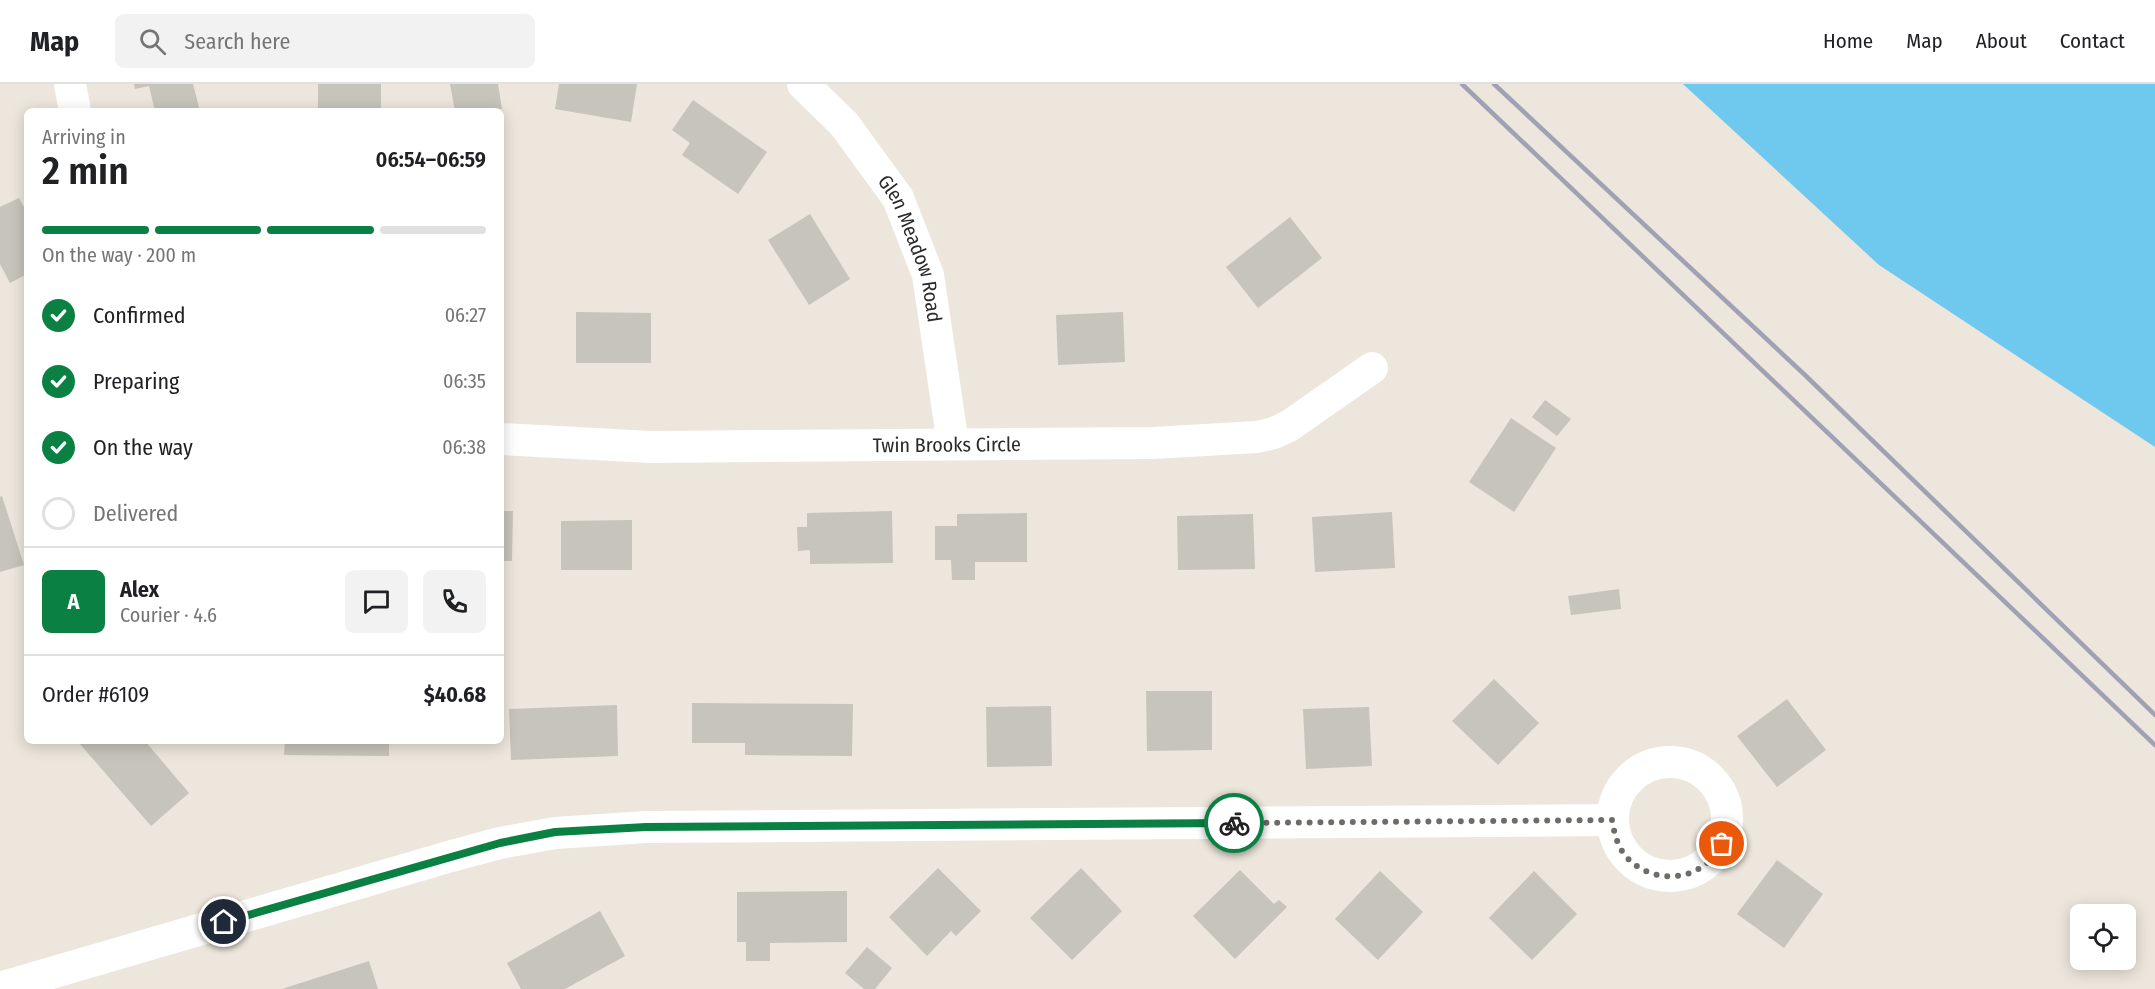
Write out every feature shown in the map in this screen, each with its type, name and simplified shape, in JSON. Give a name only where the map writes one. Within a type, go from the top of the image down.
[{"type":"street","points":[[70,84],[74,108]]},
{"type":"street","name":"Glen Meadow Road","points":[[803,84],[844,124],[898,198],[928,275],[953,444]]},
{"type":"street","name":"Twin Brooks Circle","points":[[504,439],[651,447],[1153,443],[1257,437],[1289,426],[1372,369]]},
{"type":"street","points":[[0,988],[448,857],[500,843],[555,832],[669,827],[1612,820]]},
{"type":"water","points":[[1683,84],[2155,84],[2155,447],[1879,265]]},
{"type":"building","points":[[134,84],[193,84],[199,108],[154,108],[149,86],[135,89]]},
{"type":"building","points":[[318,84],[381,84],[381,108],[318,108]]},
{"type":"building","points":[[450,84],[498,84],[502,108],[454,108]]},
{"type":"building","points":[[559,84],[637,84],[631,122],[555,109]]},
{"type":"building","points":[[693,100],[767,152],[738,194],[682,155],[690,143],[672,130]]},
{"type":"building","points":[[19,198],[24,207],[24,276],[10,283],[0,264],[0,207]]},
{"type":"building","points":[[810,214],[850,279],[809,305],[768,240]]},
{"type":"building","points":[[1290,217],[1322,258],[1258,308],[1226,267]]},
{"type":"building","points":[[576,312],[651,313],[651,363],[576,363]]},
{"type":"building","points":[[1123,312],[1125,362],[1058,365],[1056,315]]},
{"type":"building","points":[[1545,400],[1571,419],[1557,436],[1532,417]]},
{"type":"building","points":[[1511,418],[1556,448],[1514,512],[1469,482]]},
{"type":"building","points":[[2,496],[24,565],[0,572],[0,497]]},
{"type":"building","points":[[504,511],[513,511],[512,561],[504,561]]},
{"type":"building","points":[[892,511],[893,563],[810,564],[810,550],[798,551],[797,527],[807,527],[807,513]]},
{"type":"building","points":[[1392,512],[1395,568],[1315,572],[1312,517]]},
{"type":"building","points":[[1027,513],[1027,562],[975,562],[975,580],[952,580],[951,560],[935,560],[935,526],[957,526],[957,514]]},
{"type":"building","points":[[1253,514],[1255,569],[1178,570],[1177,516]]},
{"type":"building","points":[[632,520],[632,570],[561,570],[561,521]]},
{"type":"building","points":[[1619,589],[1621,609],[1571,615],[1568,596]]},
{"type":"building","points":[[1494,679],[1539,723],[1498,765],[1452,721]]},
{"type":"building","points":[[1146,691],[1212,691],[1212,750],[1147,751]]},
{"type":"building","points":[[1787,699],[1826,750],[1777,787],[1737,736]]},
{"type":"building","points":[[692,703],[853,704],[852,756],[745,755],[745,743],[692,743]]},
{"type":"building","points":[[617,705],[618,756],[511,760],[509,709]]},
{"type":"building","points":[[1051,706],[1052,766],[987,767],[986,707]]},
{"type":"building","points":[[1369,707],[1372,766],[1306,769],[1303,709]]},
{"type":"building","points":[[80,744],[148,744],[189,793],[151,826]]},
{"type":"building","points":[[285,744],[389,744],[389,756],[284,755]]},
{"type":"building","points":[[1777,860],[1823,894],[1784,948],[1737,914]]},
{"type":"building","points":[[938,868],[981,911],[956,936],[951,931],[927,956],[889,917]]},
{"type":"building","points":[[1081,868],[1122,911],[1072,960],[1030,918]]},
{"type":"building","points":[[1240,870],[1274,904],[1279,900],[1287,907],[1235,959],[1193,916]]},
{"type":"building","points":[[1380,871],[1423,912],[1378,960],[1335,919]]},
{"type":"building","points":[[1534,871],[1577,914],[1532,960],[1489,918]]},
{"type":"building","points":[[847,891],[847,942],[770,943],[770,961],[746,961],[746,942],[737,942],[737,892]]},
{"type":"building","points":[[600,911],[625,956],[565,989],[521,989],[507,963]]},
{"type":"building","points":[[867,947],[892,968],[875,989],[864,989],[845,973]]},
{"type":"building","points":[[369,961],[378,989],[282,989]]},
{"type":"railway","points":[[1462,84],[2155,745]]},
{"type":"railway","points":[[1494,84],[1806,376],[2155,715]]},
{"type":"way so far","points":[[1234,823],[1612,820],[1623,852],[1635,865],[1649,873],[1666,877],[1683,875],[1699,869],[1712,858],[1722,844]]},
{"type":"route","points":[[224,922],[448,857],[500,843],[555,832],[646,827],[1234,823]]}]
